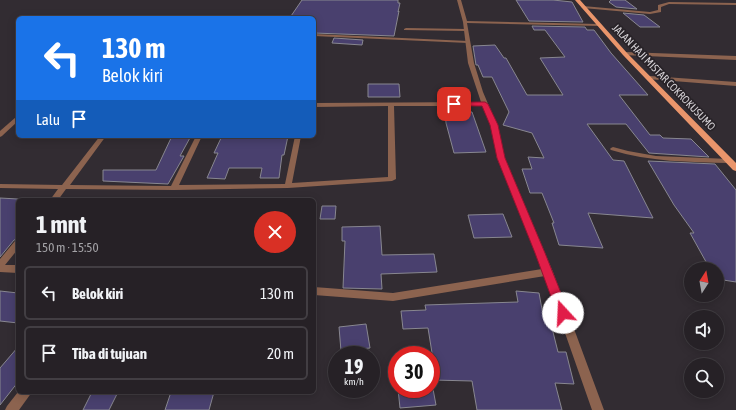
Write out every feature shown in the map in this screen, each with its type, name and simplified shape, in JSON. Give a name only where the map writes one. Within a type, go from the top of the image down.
[{"type":"main road","name":"JALAN HAJI MISTAR COKROKUSUMO","points":[[577,0],[625,54],[736,168]]},
{"type":"street","points":[[459,0],[466,26],[471,63],[494,125],[501,158],[548,272],[598,410]]},
{"type":"street","points":[[569,0],[577,0]]},
{"type":"street","points":[[582,7],[650,12],[660,11],[659,6],[669,3],[736,4]]},
{"type":"street","points":[[406,29],[466,26],[599,25]]},
{"type":"street","points":[[316,35],[468,42]]},
{"type":"street","points":[[625,54],[736,58]]},
{"type":"street","points":[[650,78],[736,84]]},
{"type":"street","points":[[0,186],[174,188],[288,186],[392,179],[391,104]]},
{"type":"street","points":[[316,105],[485,104]]},
{"type":"street","points":[[0,135],[16,120]]},
{"type":"street","points":[[56,198],[102,138]]},
{"type":"street","points":[[174,188],[198,138]]},
{"type":"street","points":[[288,186],[298,138]]},
{"type":"street","points":[[613,149],[630,155],[650,158],[730,161]]},
{"type":"street","points":[[0,267],[16,246]]},
{"type":"street","points":[[0,267],[16,269]]},
{"type":"street","points":[[316,291],[392,297],[548,272]]},
{"type":"street","points":[[11,410],[24,394]]},
{"type":"building","points":[[302,0],[398,0],[398,3],[400,3],[394,36],[316,33],[316,16],[291,16]]},
{"type":"building","points":[[516,0],[553,0],[572,2],[583,22],[529,21]]},
{"type":"building","points":[[611,0],[625,0],[637,9],[616,7],[609,2]]},
{"type":"building","points":[[623,13],[644,15],[660,27],[640,27]]},
{"type":"building","points":[[532,26],[585,27],[587,30],[594,30],[611,53],[648,95],[619,95],[650,135],[660,135],[663,138],[691,139],[709,157],[649,153],[626,124],[587,124],[613,160],[624,161],[653,218],[588,213],[603,248],[559,245],[552,223],[554,223],[542,193],[530,193],[522,169],[532,169],[528,157],[544,158],[532,133],[503,125],[509,112],[492,77],[483,77],[478,65],[476,65],[473,46],[495,45],[504,58],[506,58],[527,95],[563,95],[540,58],[565,57],[545,30],[534,30]]},
{"type":"building","points":[[334,38],[363,40],[362,45],[332,43]]},
{"type":"building","points":[[368,84],[399,84],[400,97],[368,97]]},
{"type":"building","points":[[445,111],[472,112],[486,152],[454,153],[446,123]]},
{"type":"building","points":[[171,138],[190,138],[180,156],[184,156],[168,184],[103,181],[103,170],[156,170]]},
{"type":"building","points":[[221,138],[288,138],[284,155],[282,155],[279,178],[260,178],[262,168],[229,168],[225,179],[207,178],[218,153],[214,153]]},
{"type":"building","points":[[648,161],[715,164],[736,190],[736,282],[724,280],[724,262],[706,262],[690,233],[694,233],[674,205]]},
{"type":"building","points":[[0,198],[16,199],[16,240],[0,257]]},
{"type":"building","points":[[322,206],[336,206],[335,219],[320,219]]},
{"type":"building","points":[[503,214],[512,237],[474,238],[468,215]]},
{"type":"building","points":[[380,226],[382,255],[434,254],[437,272],[381,274],[382,289],[343,288],[345,241],[342,241],[342,227]]},
{"type":"building","points":[[0,291],[16,293],[16,323],[0,321]]},
{"type":"building","points":[[516,291],[539,293],[544,320],[550,320],[558,352],[566,352],[574,384],[555,383],[562,410],[477,410],[472,381],[440,380],[440,346],[431,346],[428,328],[403,329],[401,311],[426,310],[425,305],[518,302]]},
{"type":"building","points":[[366,324],[370,346],[341,346],[339,327]]},
{"type":"building","points":[[16,349],[16,385],[0,405],[0,368]]},
{"type":"building","points":[[91,394],[117,394],[109,410],[83,410]]},
{"type":"building","points":[[170,394],[213,394],[209,410],[165,410]]},
{"type":"building","points":[[399,398],[435,398],[436,405],[400,408]]},
{"type":"route","points":[[454,104],[485,104],[494,125],[501,158],[548,272],[563,313]]}]
